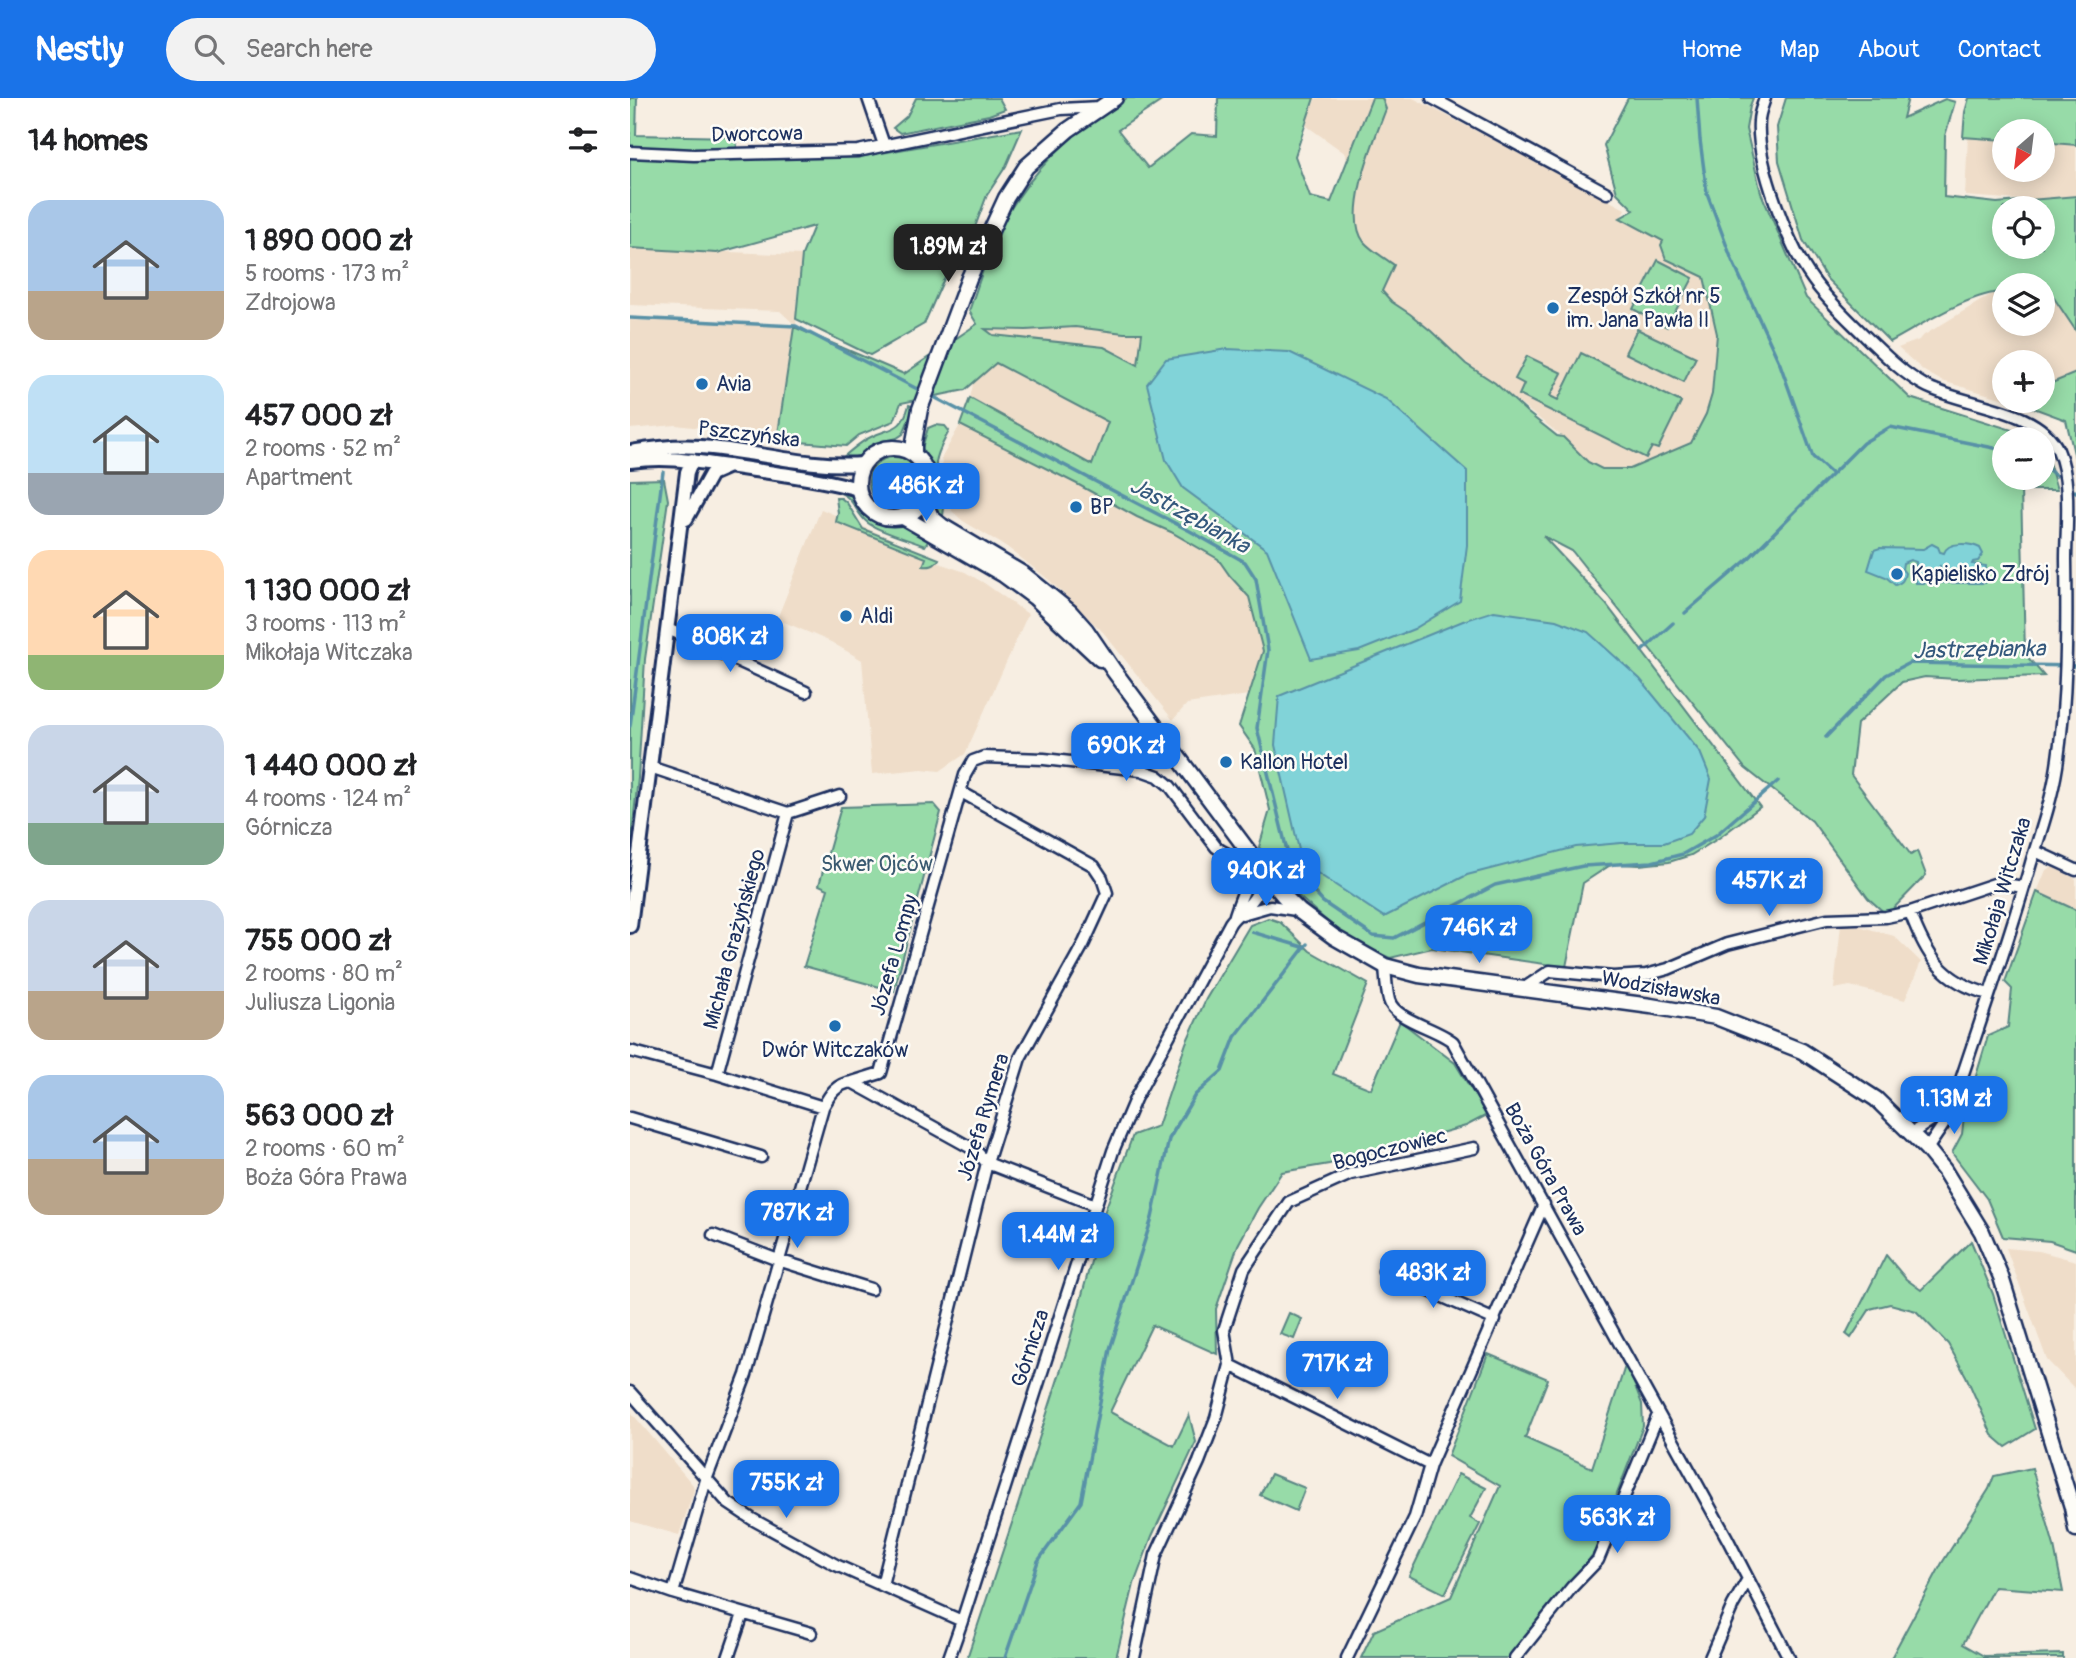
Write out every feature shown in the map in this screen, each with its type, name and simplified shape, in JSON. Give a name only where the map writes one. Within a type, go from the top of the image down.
[{"type":"main road","points":[[914,455],[920,409],[969,278],[996,217],[1026,167],[1057,139],[1115,98]]},
{"type":"main road","points":[[899,448],[920,409]]},
{"type":"main road","points":[[889,448],[899,448],[914,455],[926,471],[927,491],[924,500],[912,513],[903,517],[886,518],[870,511],[858,489],[859,471],[863,464],[870,456],[889,448]]},
{"type":"main road","name":"Wodzisławska","points":[[924,500],[931,517],[942,526],[1023,574],[1070,612],[1086,629],[1114,671],[1264,872],[1299,911],[1334,937],[1385,965],[1419,975],[1716,1017],[1802,1051],[1875,1098],[1913,1133],[1944,1170],[1982,1232],[2001,1277],[2072,1507],[2076,1529]]},
{"type":"main road","name":"Wodzisławska","points":[[903,517],[1004,575],[1034,597],[1086,648],[1114,671]]},
{"type":"street","points":[[868,98],[884,145]]},
{"type":"street","points":[[1432,98],[1607,193]]},
{"type":"street","name":"Mikołaja Witczaka","points":[[1765,98],[1759,119],[1761,150],[1772,190],[1787,232],[1804,267],[1824,294],[1905,373],[1934,390],[2033,423],[2051,437],[2061,459],[2066,485],[2065,654],[2057,766],[2024,887],[1953,1104],[1948,1109],[1946,1121],[1927,1149]]},
{"type":"street","name":"Dworcowa","points":[[630,152],[694,155],[858,151],[1061,109],[1101,107]]},
{"type":"street","name":"Pszczyńska","points":[[630,452],[679,446],[724,449],[835,464],[863,464]]},
{"type":"street","points":[[630,926],[687,472],[692,460],[724,449]]},
{"type":"street","name":"Pszczyńska","points":[[630,461],[660,457],[692,460],[814,479],[858,489]]},
{"type":"street","points":[[682,525],[711,474],[728,466]]},
{"type":"street","points":[[668,629],[806,692]]},
{"type":"street","name":"Józefa Lompy","points":[[852,1082],[881,1073],[965,775],[974,761],[984,758],[1044,759],[1140,770],[1158,776],[1170,786],[1216,847],[1225,854],[1238,856],[1249,852]]},
{"type":"street","points":[[650,767],[788,813],[840,796]]},
{"type":"street","name":"Józefa Rymera","points":[[882,1586],[987,1163],[1020,1058],[1084,943],[1107,893],[1094,866],[961,792]]},
{"type":"street","name":"Michała Grażyńskiego","points":[[717,1074],[788,813]]},
{"type":"street","points":[[2035,851],[2076,870]]},
{"type":"street","name":"Górnicza","points":[[949,1658],[1112,1151],[1135,1099],[1235,916],[1250,904],[1258,893],[1264,872]]},
{"type":"street","points":[[1523,989],[1550,971],[1613,977],[1646,975],[1668,969],[1727,944],[1827,919],[1886,917],[1910,912],[1997,883],[2024,887]]},
{"type":"street","points":[[1235,916],[1270,906],[1299,911]]},
{"type":"street","points":[[1910,912],[1935,964],[1955,981],[1989,995]]},
{"type":"street","name":"Boża Góra Prawa","points":[[1385,965],[1389,1003],[1405,1018],[1443,1034],[1453,1042],[1748,1579],[1786,1653],[1777,1658]]},
{"type":"street","points":[[630,1051],[717,1074],[823,1107]]},
{"type":"street","points":[[673,1594],[706,1480],[746,1375],[823,1107],[831,1093],[842,1083],[852,1082],[975,1150],[987,1163],[1095,1205]]},
{"type":"street","points":[[1913,1133],[1948,1109]]},
{"type":"street","points":[[630,1118],[761,1157]]},
{"type":"street","name":"Bogoczowiec","points":[[1134,1658],[1156,1555],[1216,1418],[1230,1365],[1224,1330],[1244,1269],[1289,1202],[1351,1174],[1474,1148]]},
{"type":"street","points":[[1347,1658],[1415,1517],[1430,1465],[1544,1204]]},
{"type":"street","points":[[713,1235],[778,1260],[871,1289]]},
{"type":"street","points":[[1384,1272],[1495,1320]]},
{"type":"street","points":[[1230,1365],[1430,1465]]},
{"type":"street","points":[[630,1392],[728,1503],[836,1565],[962,1621]]},
{"type":"street","points":[[1515,1658],[1598,1560],[1658,1415]]},
{"type":"street","points":[[630,1578],[673,1594],[811,1633]]},
{"type":"street","points":[[1710,1658],[1733,1605],[1748,1579]]},
{"type":"street","points":[[728,1658],[743,1614]]},
{"type":"shaded area","name":"Zespół Szkół nr 5 im. Jana Pawła II","points":[[1316,98],[1413,98],[1625,209],[1621,218],[1663,241],[1704,277],[1717,334],[1712,394],[1706,414],[1691,443],[1632,468],[1602,469],[1587,462],[1563,437],[1361,281],[1346,154],[1304,124]]},
{"type":"shaded area","points":[[1968,136],[1992,138],[1992,182],[2055,182],[2055,143],[2076,145],[2076,204],[2055,202],[2055,196],[1965,196]]},
{"type":"shaded area","points":[[630,248],[802,255],[796,326],[777,437],[676,425],[630,429],[630,320],[795,325],[780,311],[630,305]]},
{"type":"shaded area","points":[[1992,294],[1992,336],[2055,336],[2055,301],[2076,331],[2076,373],[2055,382],[2055,350],[1992,350],[1992,396],[1942,381],[1924,371],[1898,348]]},
{"type":"shaded area","points":[[1075,327],[1142,333],[1126,484],[970,398],[975,376],[979,328],[1026,330]]},
{"type":"shaded area","points":[[960,425],[1234,567],[1243,576],[1266,638],[1255,694],[1187,704],[1173,720],[1103,632],[1049,580],[1007,547],[963,521],[952,511],[941,459]]},
{"type":"shaded area","points":[[821,509],[939,559],[939,563],[965,572],[1028,614],[965,754],[940,771],[922,769],[872,774],[862,660],[831,642],[777,619]]},
{"type":"shaded area","points":[[2053,867],[2076,879],[2076,910],[2037,892],[2046,870]]},
{"type":"shaded area","points":[[1841,925],[1859,926],[1894,936],[1921,962],[1905,1000],[1850,986],[1834,989]]},
{"type":"shaded area","points":[[2006,1248],[2039,1251],[2076,1261],[2076,1390],[2047,1360]]},
{"type":"shaded area","points":[[630,1411],[693,1485],[694,1490],[679,1535],[630,1521]]},
{"type":"green space","points":[[630,98],[637,98],[636,135],[736,137],[738,159],[858,157],[1022,129],[1006,166],[987,195],[975,227],[964,241],[943,281],[924,324],[870,355],[796,319],[802,255],[814,226],[717,253],[630,248]]},
{"type":"green space","points":[[916,98],[999,98],[1005,109],[989,115],[900,133],[893,128],[907,116]]},
{"type":"green space","points":[[1127,98],[1166,98],[1118,130],[1148,168],[1191,134],[1217,136],[1218,98],[1314,98],[1295,156],[1310,197],[1331,202],[1372,98],[1382,98],[1386,109],[1368,156],[1358,195],[1357,213],[1358,229],[1364,242],[1394,265],[1382,291],[1466,364],[1495,383],[1557,436],[1563,437],[1588,462],[1602,469],[1630,469],[1691,443],[1706,414],[1712,394],[1717,334],[1704,277],[1666,259],[1661,245],[1663,241],[1620,218],[1634,210],[1617,193],[1604,145],[1628,98],[1753,98],[1746,129],[1761,193],[1806,298],[1910,398],[2002,427],[1992,427],[1992,490],[2021,490],[2025,654],[2044,676],[1956,679],[1925,677],[1902,682],[1857,724],[1851,775],[1911,855],[1917,851],[1926,875],[1887,915],[1868,898],[1812,821],[1745,768],[1572,551],[1543,536],[1606,604],[1760,807],[1691,855],[1669,862],[1609,866],[1583,883],[1566,967],[1432,948],[1390,958],[1346,938],[1295,893],[1259,847],[1270,810],[1255,749],[1239,726],[1263,651],[1249,597],[1218,559],[1171,532],[960,425],[970,398],[1092,465],[1108,422],[996,363],[965,390],[901,403],[894,421],[859,435],[846,446],[777,440],[794,327],[904,374],[977,324],[969,311],[993,243],[1008,213],[1052,156],[1088,124]],"holes":[[[1075,327],[1142,333],[1138,365],[1104,347],[993,335],[985,329]]]},
{"type":"green space","points":[[1786,98],[1908,98],[1903,118],[1945,99],[1955,102],[1945,136],[1944,197],[1992,202],[1992,259],[2055,259],[2055,198],[2076,196],[2076,331],[2055,300],[2055,273],[1992,273],[1992,293],[1961,304],[1890,342],[1827,279],[1803,240],[1779,161],[1777,127]]},
{"type":"green space","points":[[1969,98],[2076,98],[2076,145],[2055,143],[2055,119],[1992,119],[1992,139],[1963,137]]},
{"type":"green space","points":[[1658,260],[1693,278],[1667,327],[1633,309]]},
{"type":"green space","points":[[1637,329],[1696,357],[1684,382],[1625,353]]},
{"type":"green space","points":[[1581,353],[1681,402],[1658,449],[1652,447],[1646,458],[1519,395],[1524,384],[1515,379],[1527,356],[1562,373],[1550,396],[1558,400]]},
{"type":"green space","points":[[2076,373],[2076,462],[2066,420],[2047,413],[2055,413],[2055,382]]},
{"type":"green space","points":[[909,405],[914,407],[903,434],[870,446],[859,456],[840,460],[864,441],[900,424]]},
{"type":"green space","points":[[935,425],[945,426],[949,431],[936,463],[944,507],[941,520],[931,505],[933,475],[922,448],[928,428]]},
{"type":"green space","points":[[894,457],[912,464],[919,482],[912,500],[894,507],[876,500],[869,482],[876,464]]},
{"type":"green space","points":[[664,479],[668,500],[645,659],[638,778],[630,852],[630,480]]},
{"type":"green space","points":[[835,487],[849,491],[865,511],[884,522],[901,522],[931,537],[925,546],[873,526],[863,519],[851,501],[837,492]]},
{"type":"green space","points":[[836,498],[847,503],[863,529],[939,559],[932,566],[923,566],[926,558],[836,522]]},
{"type":"green space","name":"Skwer Ojców","points":[[934,804],[941,812],[894,991],[804,966],[828,889],[819,885],[841,807]]},
{"type":"green space","points":[[2037,892],[2076,910],[2076,1250],[2050,1241],[2003,1237],[1987,1199],[1952,1153],[1962,1134],[1964,1116],[1988,1036],[2008,1027],[2012,989],[2005,982]]},
{"type":"green space","points":[[1268,918],[1280,922],[1310,951],[1368,984],[1333,1074],[1371,1089],[1400,1021],[1455,1063],[1487,1115],[1466,1126],[1329,1164],[1282,1172],[1238,1245],[1216,1309],[1217,1354],[1152,1325],[1110,1412],[1174,1446],[1189,1415],[1196,1442],[1152,1536],[1134,1584],[1116,1658],[967,1658],[1068,1347],[1104,1213],[1133,1135],[1158,1126],[1186,1043],[1206,999],[1250,925]]},
{"type":"green space","points":[[1971,1241],[1993,1294],[2035,1429],[2006,1447],[1992,1435],[1966,1376],[1948,1344],[1916,1311],[1890,1304],[1870,1309],[1851,1338],[1846,1334],[1886,1255],[1906,1279],[1921,1290]]},
{"type":"green space","points":[[1289,1313],[1302,1319],[1294,1339],[1280,1334]]},
{"type":"green space","points":[[1488,1354],[1548,1379],[1525,1438],[1592,1468],[1626,1363],[1642,1404],[1643,1426],[1595,1551],[1521,1658],[1361,1658],[1374,1631],[1451,1597],[1500,1486],[1448,1456]]},
{"type":"green space","points":[[2032,1468],[2054,1546],[2063,1592],[1994,1587],[1963,1644],[1984,1656],[2063,1654],[2063,1658],[1891,1658],[1942,1563],[1989,1489],[1994,1476]]},
{"type":"green space","points":[[1271,1474],[1305,1488],[1296,1511],[1260,1495]]},
{"type":"green space","points":[[1458,1474],[1486,1488],[1470,1518],[1480,1524],[1445,1594],[1409,1576]]},
{"type":"water","points":[[1227,349],[1289,352],[1386,399],[1467,471],[1467,545],[1460,601],[1414,629],[1359,651],[1311,659],[1267,550],[1183,488],[1166,460],[1147,384],[1166,359]]},
{"type":"water","points":[[1932,544],[1944,553],[1950,546],[1955,545],[1965,544],[1980,548],[1983,554],[1972,564],[1986,566],[1985,583],[1941,583],[1940,565],[1935,582],[1916,583],[1916,562],[1910,560],[1903,563],[1904,578],[1895,585],[1886,577],[1868,570],[1874,550],[1923,549]]},
{"type":"water","points":[[1494,611],[1556,620],[1588,632],[1640,679],[1700,752],[1711,779],[1704,816],[1689,834],[1664,843],[1576,847],[1467,875],[1384,917],[1302,863],[1275,745],[1279,696]]},
{"type":"waterway","points":[[1697,98],[1707,193],[1732,260],[1780,364],[1813,457],[1832,474]]},
{"type":"waterway","name":"Jastrzębianka","points":[[630,318],[796,326],[923,392]]},
{"type":"waterway","name":"Jastrzębianka","points":[[930,395],[1245,562],[1256,579],[1268,650],[1257,728],[1291,867],[1323,902],[1373,936],[1394,938],[1495,885],[1583,866],[1652,862],[1683,854],[1716,835],[1778,781]]},
{"type":"waterway","points":[[1685,613],[1749,558],[1863,443],[1890,427],[1992,448]]},
{"type":"waterway","points":[[630,726],[663,472]]},
{"type":"waterway","points":[[1642,651],[1673,623]]},
{"type":"waterway","name":"Jastrzębianka","points":[[1826,737],[1886,675],[1909,663],[2076,666]]},
{"type":"waterway","points":[[1252,932],[1303,947]]},
{"type":"waterway","points":[[1005,1658],[1038,1561],[1081,1502],[1110,1349],[1152,1218],[1169,1139],[1195,1095],[1222,1071],[1235,1037],[1307,944]]},
{"type":"place","name":"Zespół Szkół nr 5 im. Jana Pawła II","points":[[1553,308]]},
{"type":"place","name":"Avia","points":[[702,384]]},
{"type":"place","name":"BP","points":[[1076,507]]},
{"type":"place","name":"Kąpielisko Zdrój","points":[[1897,574]]},
{"type":"place","name":"Aldi","points":[[846,616]]},
{"type":"place","name":"Kallon Hotel","points":[[1226,762]]},
{"type":"place","name":"Dwór Witczaków","points":[[835,1026]]}]
